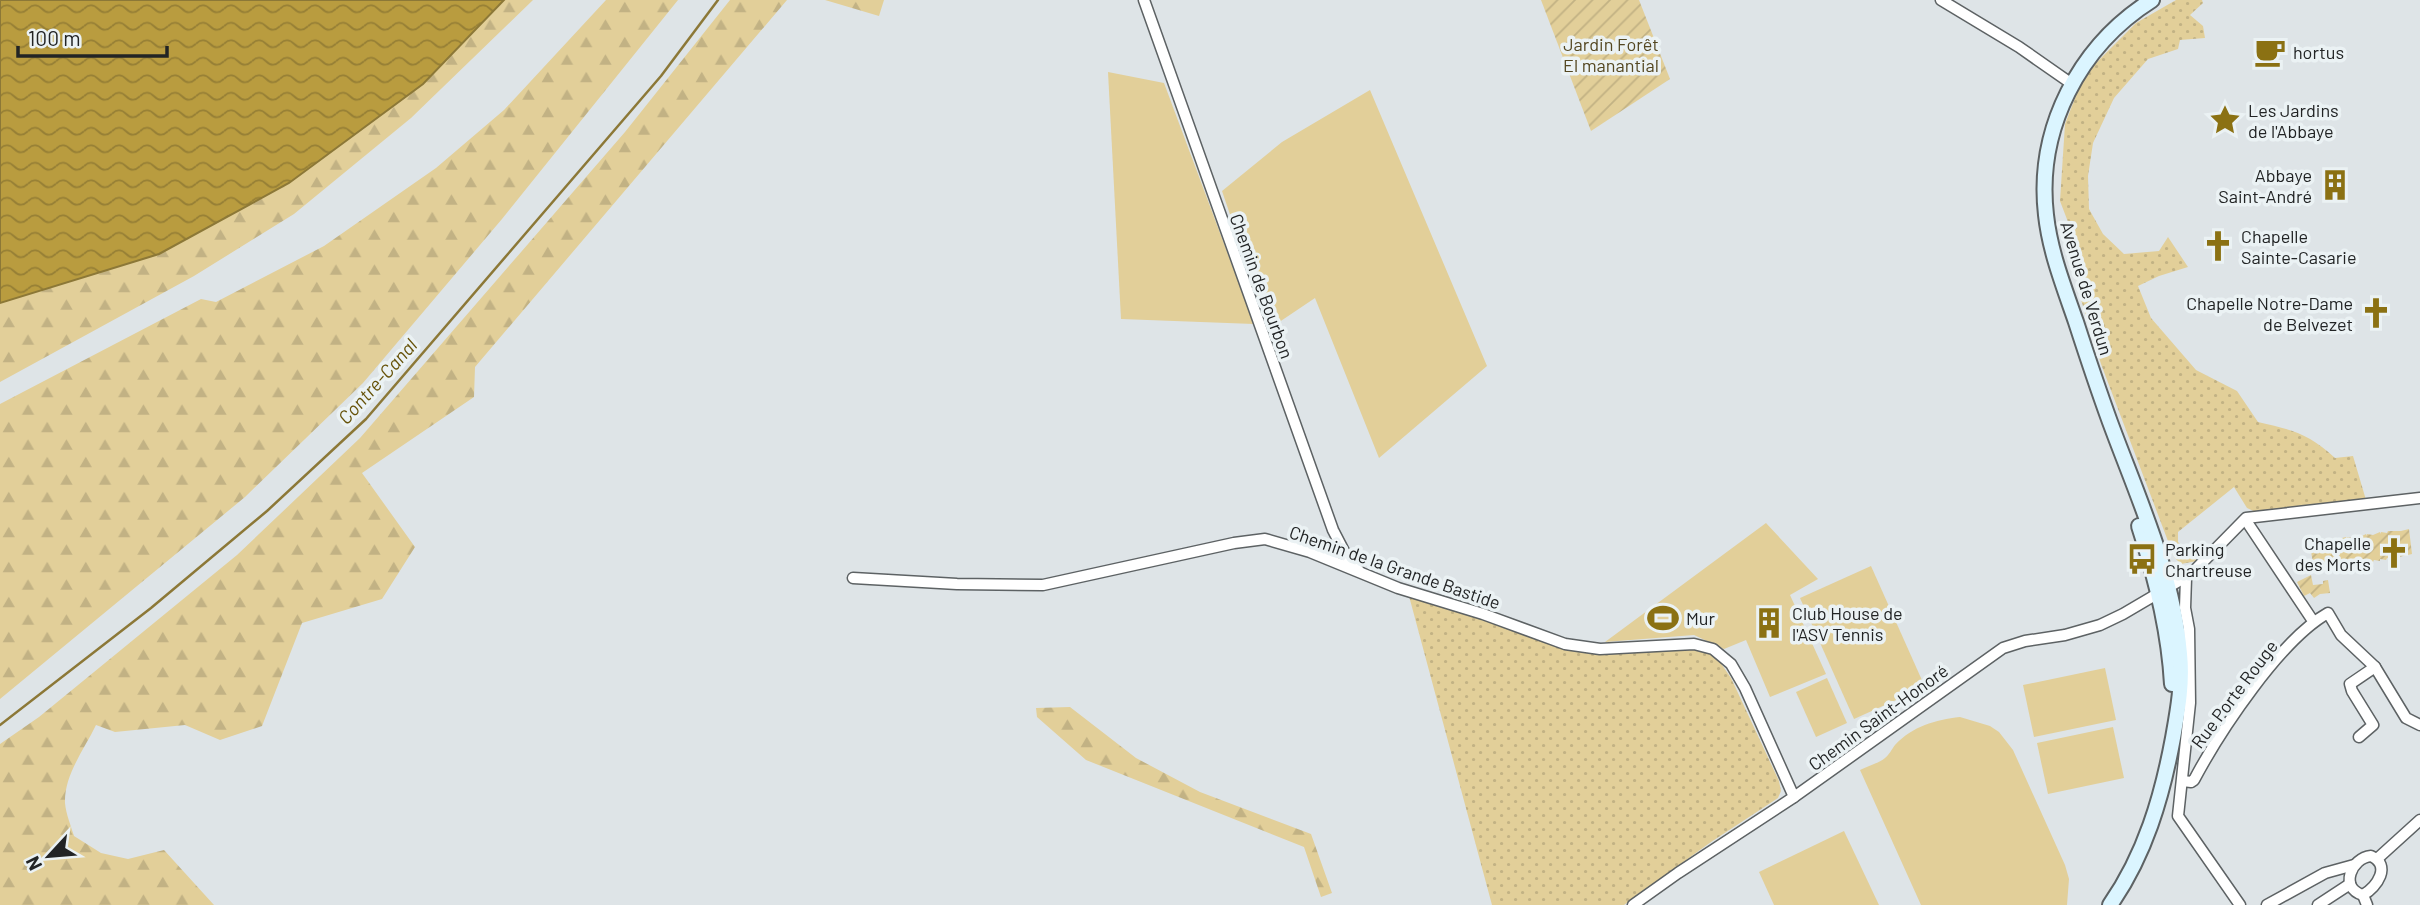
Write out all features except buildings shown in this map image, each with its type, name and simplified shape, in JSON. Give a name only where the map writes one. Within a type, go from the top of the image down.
[{"type":"main road","name":"Avenue de Verdun","points":[[2110,905],[2143,845],[2155,815],[2168,767],[2182,683],[2180,652],[2145,512],[2109,421],[2056,265],[2046,215],[2045,175],[2048,151],[2061,104],[2085,62],[2116,27],[2152,0]]},
{"type":"main road","name":"Avenue de Verdun","points":[[2103,905],[2127,876]]},
{"type":"street","points":[[1941,0],[2019,47],[2072,84]]},
{"type":"street","name":"Chemin de Bourbon","points":[[1144,3],[1151,15],[1210,189],[1333,530],[1348,558],[1360,573]]},
{"type":"street","name":"Chemin Saint-Honoré","points":[[1633,905],[1794,797],[2003,648],[2100,625],[2186,578],[2246,518],[2420,498]]},
{"type":"street","points":[[2249,525],[2313,621],[2328,613],[2341,635],[2375,667],[2406,718],[2420,725]]},
{"type":"street","name":"Chemin de la Grande Bastide","points":[[853,578],[957,584],[1043,585],[1234,543],[1265,539],[1310,552],[1398,588],[1483,614],[1564,644],[1600,649],[1694,644],[1713,649],[1731,664],[1745,688],[1794,797]]},
{"type":"street","points":[[2186,578],[2190,703],[2178,816],[2240,905]]},
{"type":"street","name":"Rue Porte Rouge","points":[[2183,780],[2194,780],[2211,748],[2268,670],[2313,621]]},
{"type":"street","points":[[2359,737],[2374,725],[2350,684],[2375,667]]},
{"type":"street","points":[[2377,859],[2416,823]]},
{"type":"street","points":[[2267,905],[2325,873],[2354,865],[2365,857],[2377,859]]},
{"type":"street","points":[[2354,865],[2349,878],[2350,884],[2365,900],[2379,880],[2381,866],[2377,859]]},
{"type":"street","points":[[2318,905],[2350,884]]},
{"type":"green space","points":[[504,0],[533,0],[411,118],[294,214],[194,276],[0,382],[0,303],[159,254],[289,183],[423,84]]},
{"type":"green space","points":[[606,0],[678,0],[502,219],[363,383],[245,497],[0,699],[0,404],[201,299],[216,302],[324,246],[436,168],[504,110]]},
{"type":"green space","points":[[730,0],[787,0],[475,367],[474,397],[362,473],[415,547],[382,599],[302,623],[262,726],[220,740],[185,725],[115,732],[96,725],[71,773],[66,793],[65,803],[74,836],[101,853],[128,859],[164,850],[214,905],[0,905],[0,744],[39,717],[237,555],[360,438],[625,132]]},
{"type":"green space","points":[[825,0],[884,0],[879,16]]},
{"type":"green space","name":"Jardin Forêt El manantial","points":[[1541,0],[1639,0],[1670,79],[1591,131]]},
{"type":"green space","points":[[2176,0],[2202,0],[2203,3],[2190,15],[2203,26],[2205,38],[2180,40],[2178,49],[2148,59],[2114,98],[2093,143],[2088,176],[2089,209],[2103,234],[2124,254],[2159,251],[2168,237],[2188,267],[2138,286],[2151,318],[2196,370],[2237,391],[2258,422],[2299,434],[2335,458],[2353,456],[2366,500],[2262,515],[2247,508],[2234,487],[2178,532],[2178,542],[2197,561],[2181,564],[2174,557],[2101,364],[2078,290],[2081,256],[2060,201],[2065,124],[2084,75],[2136,23]]},
{"type":"green space","points":[[1108,72],[1164,83],[1254,324],[1121,319]]},
{"type":"green space","points":[[1370,90],[1487,366],[1379,458],[1315,298],[1269,329],[1222,191],[1282,142]]},
{"type":"green space","points":[[1766,523],[1818,579],[1790,595],[1826,674],[1770,697],[1746,640],[1724,649],[1694,635],[1605,642]]},
{"type":"green space","points":[[2409,529],[2412,554],[2399,557],[2396,547],[2390,549],[2392,559],[2315,568],[2309,542]]},
{"type":"green space","points":[[1871,566],[1925,687],[1854,719],[1800,598]]},
{"type":"green space","points":[[2311,575],[2313,585],[2323,584],[2323,581],[2328,580],[2330,593],[2314,598],[2310,593],[2304,596],[2297,582]]},
{"type":"green space","points":[[1409,596],[1584,653],[1678,646],[1695,647],[1710,654],[1720,662],[1731,678],[1779,781],[1781,791],[1778,798],[1624,905],[1492,905]]},
{"type":"green space","points":[[2105,668],[2116,720],[2034,737],[2023,685]]},
{"type":"green space","points":[[1827,678],[1847,723],[1816,737],[1796,692]]},
{"type":"green space","points":[[1070,707],[1136,758],[1200,792],[1311,834],[1332,893],[1321,897],[1304,847],[1086,760],[1037,717],[1036,708]]},
{"type":"green space","points":[[1960,717],[1990,726],[1999,732],[2013,750],[2065,865],[2069,879],[2067,905],[1921,905],[1860,770],[1885,758],[1902,738],[1917,729],[1933,722]]},
{"type":"green space","points":[[2113,727],[2124,778],[2048,794],[2037,743]]},
{"type":"green space","points":[[1844,831],[1879,905],[1774,905],[1759,872]]},
{"type":"water","points":[[0,0],[504,0],[423,84],[289,183],[159,254],[0,303]]},
{"type":"waterway","name":"Contre-Canal","points":[[0,725],[151,608],[267,511],[366,419],[661,76],[718,0]]},
{"type":"place","name":"hortus","points":[[2270,52]]},
{"type":"place","name":"Les Jardins de l'Abbaye","points":[[2225,120]]},
{"type":"place","name":"Abbaye Saint-André","points":[[2335,185]]},
{"type":"place","name":"Chapelle Sainte-Casarie","points":[[2218,246]]},
{"type":"place","name":"Chapelle Notre-Dame de Belvezet","points":[[2376,313]]},
{"type":"place","name":"Chapelle des Morts","points":[[2394,553]]},
{"type":"place","name":"Parking Chartreuse","points":[[2142,559]]},
{"type":"place","name":"Mur","points":[[1663,618]]},
{"type":"place","name":"Club House de l'ASV Tennis","points":[[1769,623]]}]
